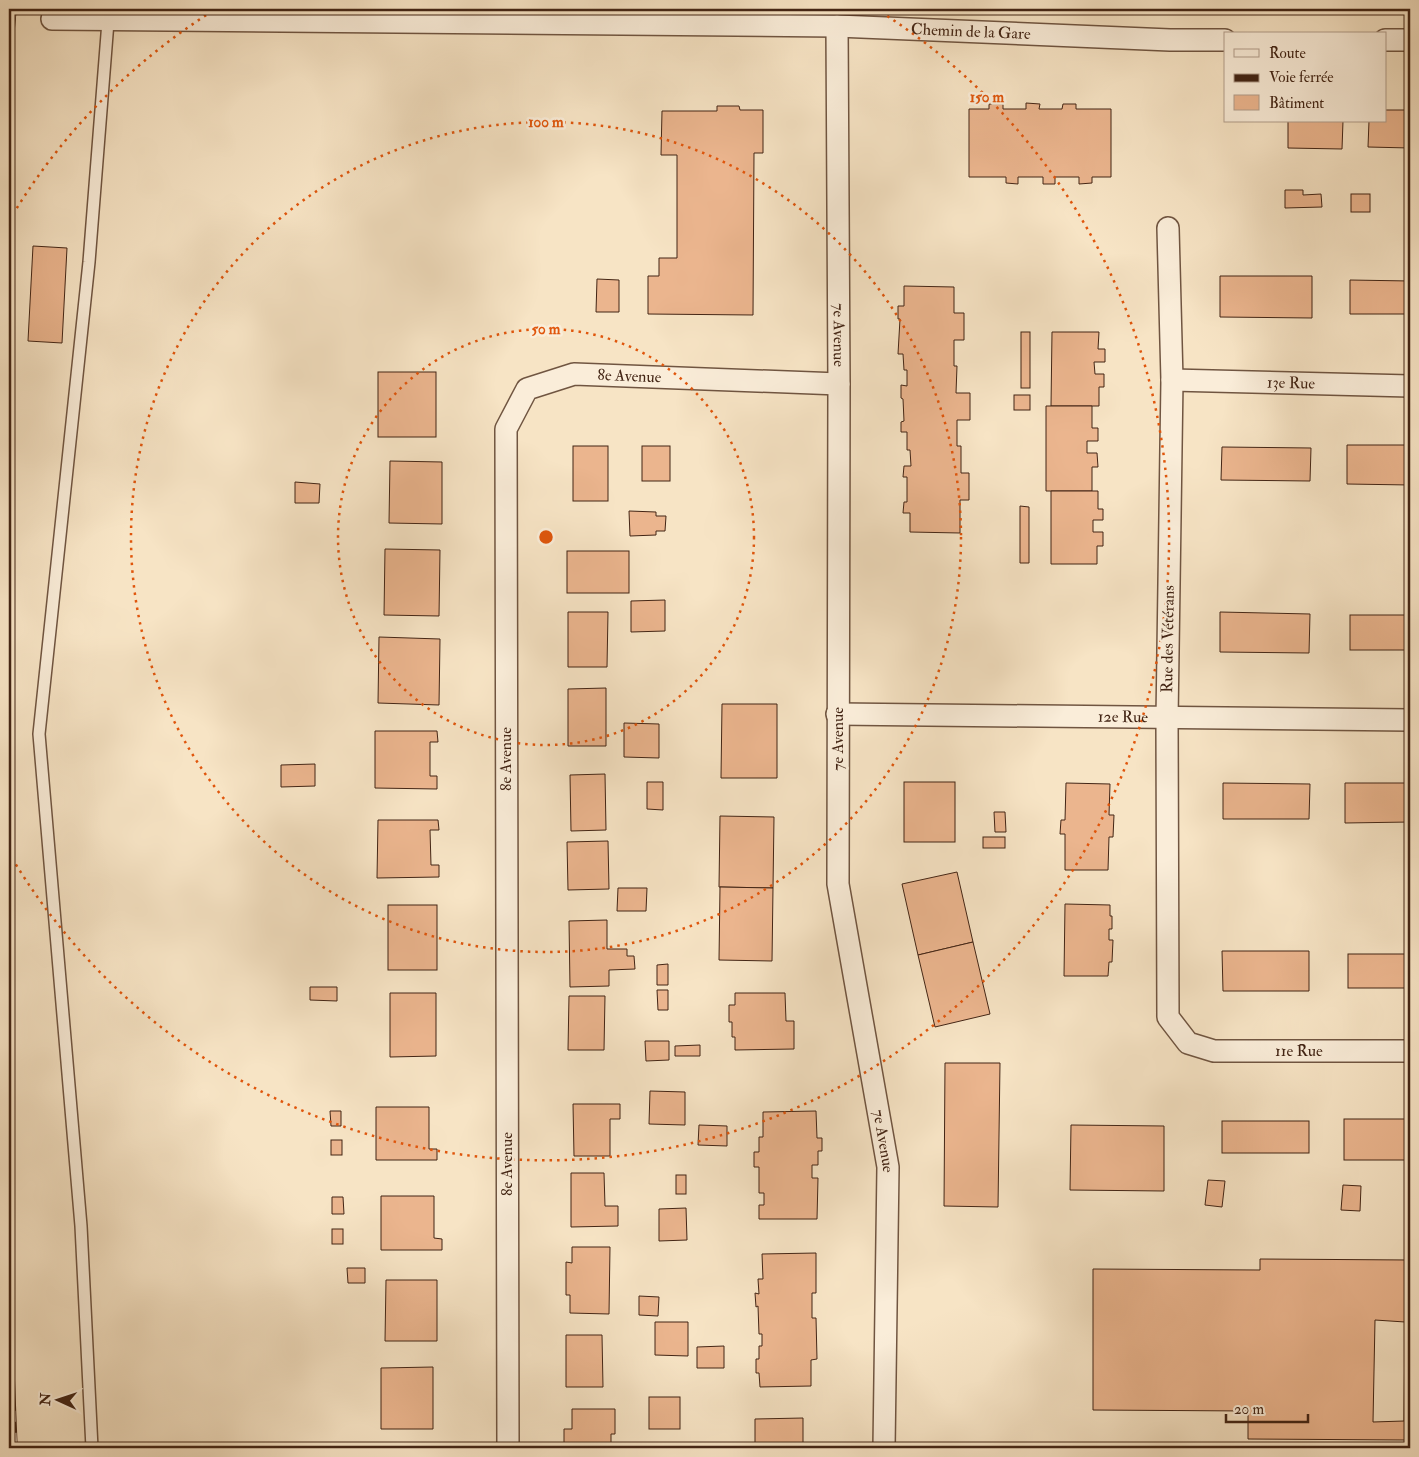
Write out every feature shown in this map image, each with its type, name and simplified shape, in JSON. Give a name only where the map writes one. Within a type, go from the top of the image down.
[{"type":"street","name":"Chemin de la Gare","points":[[52,19],[108,14],[837,26],[1170,40],[1224,40]]},
{"type":"street","name":"7e Avenue","points":[[837,26],[839,384],[838,884],[888,1166],[884,1448]]},
{"type":"street","points":[[1386,40],[1410,40]]},
{"type":"street","name":"Rue des Vétérans","points":[[1168,228],[1172,380],[1167,719],[1168,1017],[1188,1043]]},
{"type":"street","name":"8e Avenue","points":[[508,1448],[506,429],[527,389],[574,374],[839,384]]},
{"type":"street","name":"13e Rue","points":[[1172,380],[1410,386]]},
{"type":"street","name":"12e Rue","points":[[837,714],[1167,719],[1410,720]]},
{"type":"street","name":"11e Rue","points":[[1188,1043],[1214,1050],[1410,1050]]},
{"type":"lane","points":[[92,1448],[81,1226],[39,734],[89,262],[108,14]]},
{"type":"building","points":[[1026,103],[1040,104],[1039,109],[1062,109],[1063,104],[1076,104],[1076,109],[1111,109],[1111,177],[1092,177],[1092,183],[1079,184],[1079,177],[1055,177],[1055,184],[1043,184],[1043,177],[1018,177],[1018,184],[1006,183],[1006,177],[969,177],[969,109],[989,109],[989,104],[1003,104],[1003,109],[1026,109]]},
{"type":"building","points":[[717,106],[739,106],[740,110],[763,110],[763,153],[754,153],[753,315],[648,314],[648,276],[659,276],[659,258],[677,258],[677,155],[661,155],[662,111],[717,111]]},
{"type":"building","points":[[1386,110],[1410,110],[1410,148],[1368,147],[1369,122],[1386,122]]},
{"type":"building","points":[[1288,122],[1343,122],[1342,149],[1288,148]]},
{"type":"building","points":[[1285,190],[1303,190],[1303,195],[1321,194],[1322,207],[1285,208]]},
{"type":"building","points":[[1351,194],[1370,194],[1370,212],[1351,212]]},
{"type":"building","points":[[33,246],[67,248],[62,343],[28,341]]},
{"type":"building","points":[[1220,276],[1312,276],[1312,318],[1220,317]]},
{"type":"building","points":[[597,279],[619,280],[619,312],[596,312]]},
{"type":"building","points":[[1350,280],[1410,281],[1410,314],[1350,314]]},
{"type":"building","points":[[904,286],[954,287],[954,313],[964,313],[964,340],[954,340],[954,366],[957,366],[956,393],[970,393],[970,420],[957,420],[957,446],[961,446],[961,473],[969,473],[969,500],[960,500],[960,533],[910,532],[910,513],[903,513],[904,502],[907,502],[907,477],[903,477],[904,466],[911,466],[910,450],[907,450],[907,432],[901,432],[901,422],[904,421],[901,385],[907,386],[907,370],[904,370],[903,354],[898,354],[900,319],[898,319],[898,306],[904,306]]},
{"type":"building","points":[[1021,332],[1030,332],[1030,388],[1021,388]]},
{"type":"building","points":[[1052,332],[1099,332],[1098,349],[1105,349],[1105,362],[1094,362],[1095,374],[1104,374],[1104,387],[1099,387],[1099,406],[1051,406]]},
{"type":"building","points":[[378,372],[436,372],[436,437],[378,437]]},
{"type":"building","points":[[1014,395],[1030,395],[1030,410],[1014,410]]},
{"type":"building","points":[[1046,406],[1092,406],[1092,428],[1098,428],[1098,441],[1087,441],[1087,453],[1097,453],[1098,467],[1092,467],[1092,491],[1046,491]]},
{"type":"building","points":[[1347,445],[1410,445],[1410,485],[1347,484]]},
{"type":"building","points":[[573,446],[608,446],[608,501],[573,501]]},
{"type":"building","points":[[642,446],[670,446],[670,481],[642,481]]},
{"type":"building","points":[[1222,447],[1311,448],[1310,481],[1221,480]]},
{"type":"building","points":[[390,461],[442,462],[442,524],[389,523]]},
{"type":"building","points":[[295,482],[320,484],[319,503],[295,503]]},
{"type":"building","points":[[1051,491],[1098,491],[1098,509],[1103,509],[1103,520],[1093,520],[1093,532],[1103,532],[1103,546],[1097,546],[1097,564],[1051,564]]},
{"type":"building","points":[[1020,506],[1029,507],[1029,563],[1020,563]]},
{"type":"building","points":[[629,511],[656,512],[656,516],[666,516],[665,531],[656,531],[656,535],[630,536]]},
{"type":"building","points":[[385,549],[440,550],[439,616],[384,615]]},
{"type":"building","points":[[567,551],[629,551],[629,593],[567,593]]},
{"type":"building","points":[[665,600],[665,631],[631,632],[631,601]]},
{"type":"building","points":[[568,612],[608,612],[607,667],[568,667]]},
{"type":"building","points":[[1220,612],[1310,614],[1309,653],[1220,652]]},
{"type":"building","points":[[1350,615],[1410,615],[1410,650],[1350,650]]},
{"type":"building","points":[[379,637],[440,639],[439,705],[378,703]]},
{"type":"building","points":[[606,688],[606,746],[568,746],[568,689]]},
{"type":"building","points":[[722,704],[777,704],[777,778],[721,778]]},
{"type":"building","points":[[624,723],[659,724],[659,758],[624,757]]},
{"type":"building","points":[[375,731],[437,731],[438,742],[430,742],[430,776],[437,776],[437,789],[375,788]]},
{"type":"building","points":[[315,764],[315,786],[281,787],[281,765]]},
{"type":"building","points":[[605,774],[606,830],[571,831],[570,775]]},
{"type":"building","points":[[647,782],[663,782],[663,810],[647,809]]},
{"type":"building","points":[[904,782],[955,782],[955,842],[904,842]]},
{"type":"building","points":[[1066,783],[1110,784],[1109,815],[1114,815],[1113,837],[1109,837],[1108,870],[1065,870],[1065,834],[1060,834],[1061,820],[1065,820]]},
{"type":"building","points":[[1223,783],[1310,784],[1309,819],[1223,819]]},
{"type":"building","points":[[1345,783],[1410,783],[1410,822],[1345,823]]},
{"type":"building","points":[[994,812],[1005,812],[1006,832],[995,832]]},
{"type":"building","points":[[720,816],[774,817],[773,888],[719,887]]},
{"type":"building","points":[[378,820],[438,820],[439,830],[430,830],[431,865],[439,865],[439,877],[377,878]]},
{"type":"building","points":[[983,837],[1005,837],[1005,848],[983,848]]},
{"type":"building","points":[[608,841],[609,889],[568,890],[567,842]]},
{"type":"building","points":[[957,872],[973,942],[918,955],[902,884]]},
{"type":"building","points":[[720,887],[773,888],[772,961],[719,960]]},
{"type":"building","points":[[618,888],[647,888],[646,911],[617,911]]},
{"type":"building","points":[[1065,904],[1110,905],[1112,929],[1109,929],[1109,940],[1113,940],[1112,962],[1109,962],[1108,976],[1064,976]]},
{"type":"building","points":[[388,905],[437,905],[437,970],[388,970]]},
{"type":"building","points":[[607,920],[607,949],[627,949],[627,956],[634,956],[635,969],[609,970],[609,986],[570,987],[569,921]]},
{"type":"building","points":[[973,942],[990,1014],[935,1027],[918,955]]},
{"type":"building","points":[[1222,951],[1309,951],[1309,991],[1223,991]]},
{"type":"building","points":[[1348,954],[1410,954],[1410,988],[1348,988]]},
{"type":"building","points":[[668,964],[668,985],[657,985],[657,965]]},
{"type":"building","points":[[310,987],[337,987],[337,1001],[310,1000]]},
{"type":"building","points":[[657,990],[668,990],[668,1010],[658,1010]]},
{"type":"building","points":[[390,993],[436,993],[436,1056],[390,1057]]},
{"type":"building","points":[[735,993],[785,993],[786,1021],[794,1021],[794,1049],[735,1050],[735,1037],[732,1037],[732,1022],[729,1022],[729,1005],[735,1005]]},
{"type":"building","points":[[569,996],[605,996],[604,1050],[568,1050]]},
{"type":"building","points":[[645,1041],[669,1041],[669,1060],[646,1061]]},
{"type":"building","points":[[700,1045],[700,1056],[675,1056],[675,1046]]},
{"type":"building","points":[[945,1063],[1000,1063],[998,1207],[944,1206]]},
{"type":"building","points":[[650,1091],[685,1092],[685,1125],[649,1124]]},
{"type":"building","points":[[573,1104],[620,1104],[620,1119],[610,1119],[610,1156],[574,1156]]},
{"type":"building","points":[[376,1107],[429,1107],[429,1149],[437,1149],[437,1160],[376,1160]]},
{"type":"building","points":[[330,1111],[341,1111],[341,1126],[331,1126]]},
{"type":"building","points":[[816,1111],[817,1138],[822,1138],[822,1151],[818,1151],[818,1165],[812,1165],[812,1178],[818,1178],[817,1219],[759,1219],[759,1205],[764,1205],[764,1193],[759,1193],[759,1167],[754,1167],[754,1152],[759,1152],[759,1137],[763,1137],[763,1112]]},
{"type":"building","points":[[1344,1119],[1410,1119],[1410,1160],[1344,1160]]},
{"type":"building","points":[[1222,1121],[1309,1121],[1309,1153],[1222,1153]]},
{"type":"building","points":[[699,1125],[727,1126],[727,1146],[698,1145]]},
{"type":"building","points":[[1071,1125],[1164,1126],[1164,1191],[1070,1190]]},
{"type":"building","points":[[331,1140],[342,1140],[342,1155],[331,1155]]},
{"type":"building","points":[[571,1173],[604,1173],[605,1206],[618,1206],[618,1226],[571,1227]]},
{"type":"building","points":[[676,1175],[686,1175],[686,1194],[676,1194]]},
{"type":"building","points":[[1208,1180],[1225,1181],[1222,1207],[1205,1205]]},
{"type":"building","points":[[1343,1185],[1361,1186],[1360,1211],[1341,1210]]},
{"type":"building","points":[[381,1196],[434,1196],[434,1238],[442,1239],[442,1250],[381,1250]]},
{"type":"building","points":[[332,1197],[343,1197],[344,1214],[332,1214]]},
{"type":"building","points":[[686,1208],[687,1240],[659,1241],[659,1209]]},
{"type":"building","points":[[332,1229],[343,1229],[343,1244],[332,1244]]},
{"type":"building","points":[[572,1247],[610,1247],[609,1314],[570,1313],[570,1295],[566,1295],[566,1262],[572,1263]]},
{"type":"building","points":[[816,1253],[816,1293],[812,1293],[812,1318],[816,1318],[817,1359],[811,1360],[811,1386],[760,1387],[759,1373],[756,1373],[756,1359],[759,1359],[759,1346],[762,1346],[762,1334],[759,1334],[758,1306],[756,1307],[755,1293],[759,1294],[758,1279],[763,1279],[762,1254]]},
{"type":"building","points":[[1260,1259],[1410,1260],[1410,1448],[1406,1448],[1406,1440],[1248,1439],[1248,1411],[1093,1410],[1093,1269],[1260,1270]],"holes":[[[1375,1320],[1405,1322],[1404,1421],[1373,1422]]]},
{"type":"building","points":[[347,1268],[365,1268],[365,1283],[348,1283]]},
{"type":"building","points":[[386,1280],[437,1280],[437,1341],[385,1341]]},
{"type":"building","points":[[639,1296],[659,1297],[658,1316],[639,1315]]},
{"type":"building","points":[[655,1322],[688,1322],[688,1356],[655,1355]]},
{"type":"building","points":[[566,1335],[602,1335],[603,1387],[566,1387]]},
{"type":"building","points":[[724,1346],[724,1368],[697,1368],[697,1347]]},
{"type":"building","points":[[433,1367],[433,1429],[381,1429],[381,1368]]},
{"type":"building","points":[[649,1397],[680,1397],[680,1429],[649,1429]]},
{"type":"building","points":[[572,1409],[615,1409],[615,1434],[611,1434],[611,1448],[572,1448],[572,1446],[564,1446],[564,1429],[572,1429]]},
{"type":"building","points":[[803,1418],[803,1448],[755,1448],[755,1419]]},
{"type":"railway","points":[[9,63],[14,9]]},
{"type":"railway","points":[[9,1301],[15,1448]]}]
